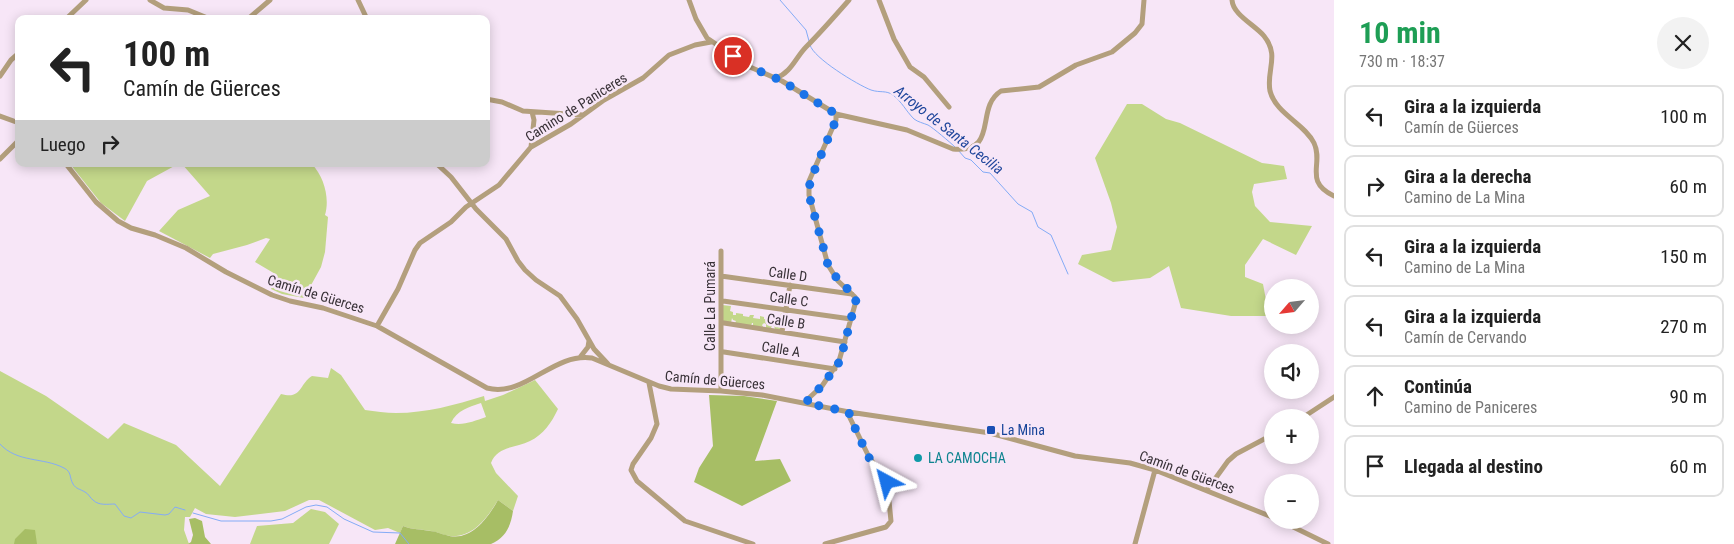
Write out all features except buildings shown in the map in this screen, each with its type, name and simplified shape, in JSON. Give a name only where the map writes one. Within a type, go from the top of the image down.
[{"type":"street","points":[[70,15],[86,0]]},
{"type":"street","points":[[150,0],[164,8],[188,10],[200,15]]},
{"type":"street","points":[[253,15],[270,0]]},
{"type":"street","points":[[358,0],[365,15]]},
{"type":"street","points":[[690,0],[702,32],[711,42],[750,67],[776,78],[836,114],[907,130],[953,149],[972,148],[980,140],[985,130],[989,103],[1001,90],[1039,87],[1076,65],[1106,55],[1118,48],[1142,24],[1144,0]]},
{"type":"street","points":[[776,78],[788,71],[806,47],[849,0]]},
{"type":"street","points":[[880,0],[894,39],[910,66],[924,77],[949,107]]},
{"type":"street","points":[[1232,0],[1232,4],[1240,14],[1270,43],[1273,55],[1270,90],[1280,108],[1315,144],[1318,183],[1326,192],[1334,196]]},
{"type":"street","name":"Camino de Paniceres","points":[[377,326],[398,290],[414,250],[420,243],[441,230],[472,204],[499,185],[530,147],[571,124],[604,100],[643,78],[669,54],[694,45],[711,42]]},
{"type":"street","points":[[0,76],[15,56]]},
{"type":"street","points":[[490,99],[523,111],[583,115]]},
{"type":"street","points":[[530,147],[534,120],[532,112]]},
{"type":"street","points":[[806,403],[822,386],[840,361],[856,300],[853,294],[838,280],[828,265],[809,195],[810,181],[836,120],[836,114]]},
{"type":"street","points":[[0,116],[15,122]]},
{"type":"street","points":[[0,159],[15,144]]},
{"type":"street","name":"Camín de Güerces","points":[[68,167],[107,213],[131,228],[155,235],[186,248],[226,272],[272,295],[323,308],[377,326],[476,383],[495,391],[514,387],[565,360],[581,356],[608,364],[649,383],[671,389],[762,395],[849,412],[990,433],[1075,456],[1130,463],[1155,470],[1264,514]]},
{"type":"street","points":[[440,167],[506,239],[525,270],[560,296],[577,319],[594,349],[608,364]]},
{"type":"street","name":"Calle La Pumará","points":[[721,251],[721,391]]},
{"type":"street","name":"Calle D","points":[[721,276],[853,294]]},
{"type":"street","points":[[782,332],[790,285]]},
{"type":"street","name":"Calle C","points":[[723,300],[851,319]]},
{"type":"street","name":"Calle B","points":[[724,323],[845,342]]},
{"type":"street","points":[[581,356],[588,347],[589,340]]},
{"type":"street","name":"Calle A","points":[[724,352],[835,369]]},
{"type":"street","points":[[649,383],[657,424],[651,438],[633,464],[631,470],[637,481],[685,521],[752,544]]},
{"type":"street","points":[[1316,409],[1334,397]]},
{"type":"street","points":[[826,544],[878,530],[886,527],[891,521],[887,482],[884,475],[869,457],[850,418],[849,412]]},
{"type":"street","points":[[1207,490],[1236,454],[1264,439]]},
{"type":"street","points":[[1135,544],[1155,470]]},
{"type":"street","points":[[1297,529],[1328,544]]},
{"type":"green space","points":[[1127,104],[1142,104],[1166,119],[1180,123],[1262,163],[1284,166],[1287,179],[1254,184],[1252,192],[1255,206],[1270,222],[1312,226],[1296,255],[1263,239],[1245,265],[1245,277],[1263,284],[1264,316],[1231,316],[1181,308],[1169,266],[1150,278],[1113,282],[1078,264],[1082,255],[1111,250],[1117,227],[1111,203],[1095,158]]},
{"type":"green space","points":[[72,167],[173,167],[147,181],[125,221],[101,203]]},
{"type":"green space","points":[[185,167],[314,167],[325,188],[327,202],[325,215],[328,217],[325,252],[321,267],[304,298],[282,294],[271,289],[277,275],[255,262],[270,239],[266,238],[213,254],[210,258],[159,231],[178,210],[210,196]]},
{"type":"green space","points":[[722,305],[731,306],[730,311],[733,312],[733,315],[736,315],[736,313],[749,317],[754,315],[753,318],[760,319],[760,316],[764,317],[764,319],[776,321],[776,319],[780,319],[781,313],[783,314],[780,330],[775,329],[774,326],[766,328],[764,323],[763,327],[753,326],[753,323],[751,326],[735,323],[736,321],[732,318],[731,323],[722,321]]},
{"type":"green space","points":[[331,368],[341,375],[365,410],[407,413],[440,408],[484,396],[485,401],[535,380],[558,409],[543,432],[525,443],[502,450],[494,457],[491,463],[496,473],[518,496],[513,511],[498,500],[478,526],[466,534],[458,536],[403,526],[400,533],[388,528],[375,530],[319,500],[309,500],[285,511],[235,517],[206,514],[195,508],[190,517],[185,517],[184,530],[189,544],[0,544],[0,371],[46,396],[108,439],[124,423],[176,445],[220,486],[281,394],[293,395],[297,393],[312,376],[328,378]],"holes":[[[481,403],[486,417],[464,423],[451,423],[460,412]]]},
{"type":"green space","points":[[709,395],[744,396],[777,401],[755,461],[780,459],[791,481],[742,506],[694,482],[699,468],[713,446]]},
{"type":"green space","points":[[498,500],[513,511],[511,521],[504,535],[491,544],[395,544],[403,526],[434,531],[455,537],[463,535],[470,532],[483,521]]},
{"type":"green space","points":[[311,509],[325,512],[339,524],[329,544],[250,544],[257,526],[293,523]]},
{"type":"green space","points":[[195,518],[202,521],[205,537],[211,544],[188,544],[191,542],[193,535],[189,519]]},
{"type":"green space","points":[[25,529],[35,530],[37,544],[14,544],[15,539]]},
{"type":"waterway","name":"Arroyo de Santa Cecilia","points":[[780,0],[806,30],[809,41]]},
{"type":"waterway","name":"Arroyo de Santa Cecilia","points":[[810,45],[827,64],[856,83],[871,90],[893,95],[914,119],[930,126],[955,147]]},
{"type":"waterway","name":"Arroyo de Santa Cecilia","points":[[958,150],[983,172],[990,173],[1018,204],[1032,212],[1038,227],[1051,235],[1068,274]]},
{"type":"waterway","points":[[0,444],[14,454],[64,468],[69,473],[75,487],[86,493],[95,502],[115,504],[124,516],[131,518],[140,512],[165,515],[169,514],[175,507],[185,510]]},
{"type":"waterway","points":[[193,513],[221,521],[271,521],[282,519],[306,507],[316,505],[327,507],[344,519],[373,532],[400,533],[409,544]]},
{"type":"place","name":"La Mina","points":[[991,430]]},
{"type":"place","name":"LA CAMOCHA","points":[[918,458]]},
{"type":"route","points":[[733,56],[742,63],[782,81],[834,111],[836,114],[836,120],[808,188],[820,241],[828,265],[838,280],[856,297],[856,300],[840,361],[822,386],[806,403],[849,412],[850,418],[869,457],[884,475],[887,482]]}]
